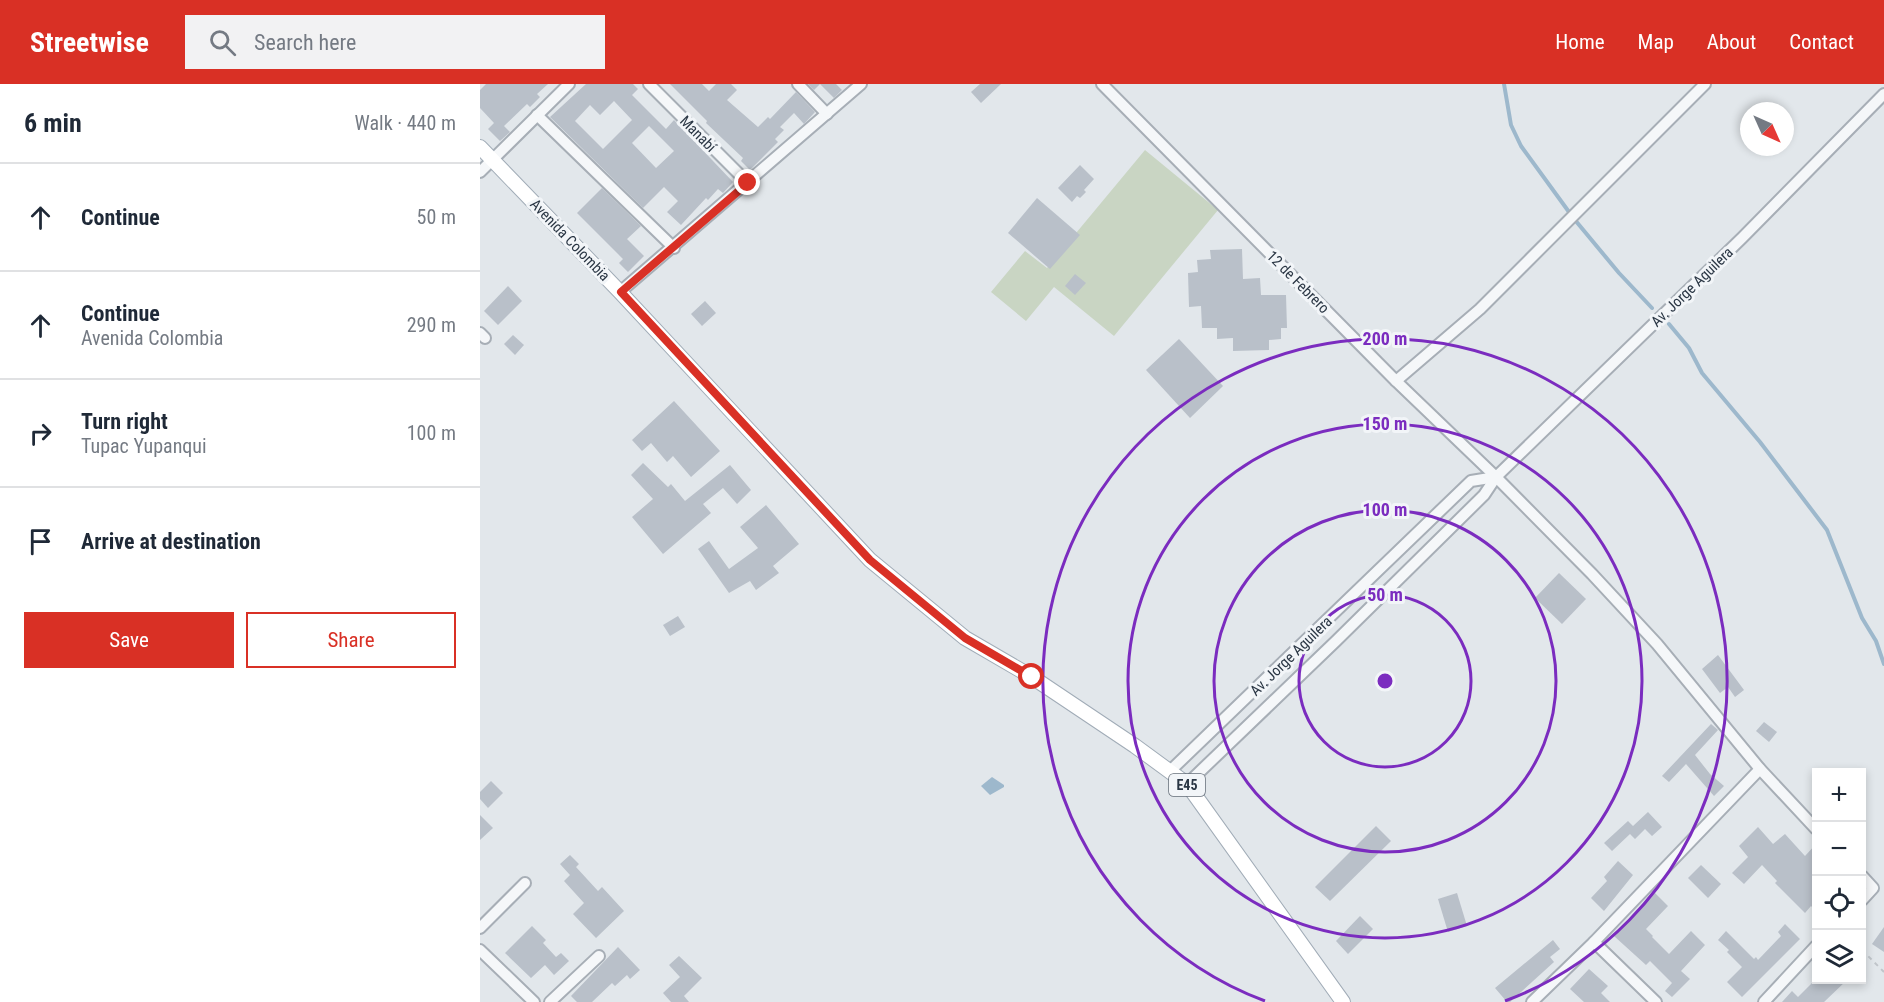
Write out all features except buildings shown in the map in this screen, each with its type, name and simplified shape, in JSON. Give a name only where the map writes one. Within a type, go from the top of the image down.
[{"type":"main road","name":"Avenida Colombia","points":[[480,147],[621,292],[870,560],[965,638],[1032,677],[1170,771]]},
{"type":"main road","name":"E45","points":[[1170,771],[1187,784],[1343,1002]]},
{"type":"street","points":[[480,172],[569,84]]},
{"type":"street","name":"Manabí","points":[[649,84],[748,183]]},
{"type":"street","points":[[798,84],[827,114]]},
{"type":"street","points":[[621,292],[861,84]]},
{"type":"street","name":"12 de Febrero","points":[[1102,84],[1396,381],[1592,574],[1649,635],[1760,769],[1812,825]]},
{"type":"street","points":[[1396,381],[1480,309],[1705,84]]},
{"type":"street","name":"Av. Jorge Aguilera","points":[[1187,784],[1484,495],[1496,477],[1742,238],[1884,94]]},
{"type":"street","points":[[537,115],[674,248]]},
{"type":"street","name":"Av. Jorge Aguilera","points":[[1170,771],[1471,481],[1496,477]]},
{"type":"street","points":[[1532,1002],[1594,942],[1760,769]]},
{"type":"street","points":[[1866,880],[1873,888],[1866,896]]},
{"type":"street","points":[[480,928],[525,883]]},
{"type":"street","points":[[1594,942],[1656,1002]]},
{"type":"street","points":[[480,950],[534,1002]]},
{"type":"street","points":[[1764,1002],[1812,950]]},
{"type":"street","points":[[550,1002],[599,956]]},
{"type":"path","points":[[1866,954],[1884,972]]},
{"type":"green space","points":[[1145,150],[1218,210],[1114,336],[1054,287],[1026,321],[991,292],[1025,251],[1047,268]]},
{"type":"water","points":[[992,777],[1004,787],[990,795],[981,786]]},
{"type":"waterway","points":[[1504,84],[1511,125],[1521,146],[1569,212]]},
{"type":"waterway","points":[[1575,220],[1652,308]]},
{"type":"waterway","points":[[1669,324],[1689,348],[1702,373],[1760,442],[1827,530],[1862,618],[1876,641],[1884,664]]},
{"type":"route","points":[[748,183],[621,292],[870,560],[965,638],[1032,677]]}]
